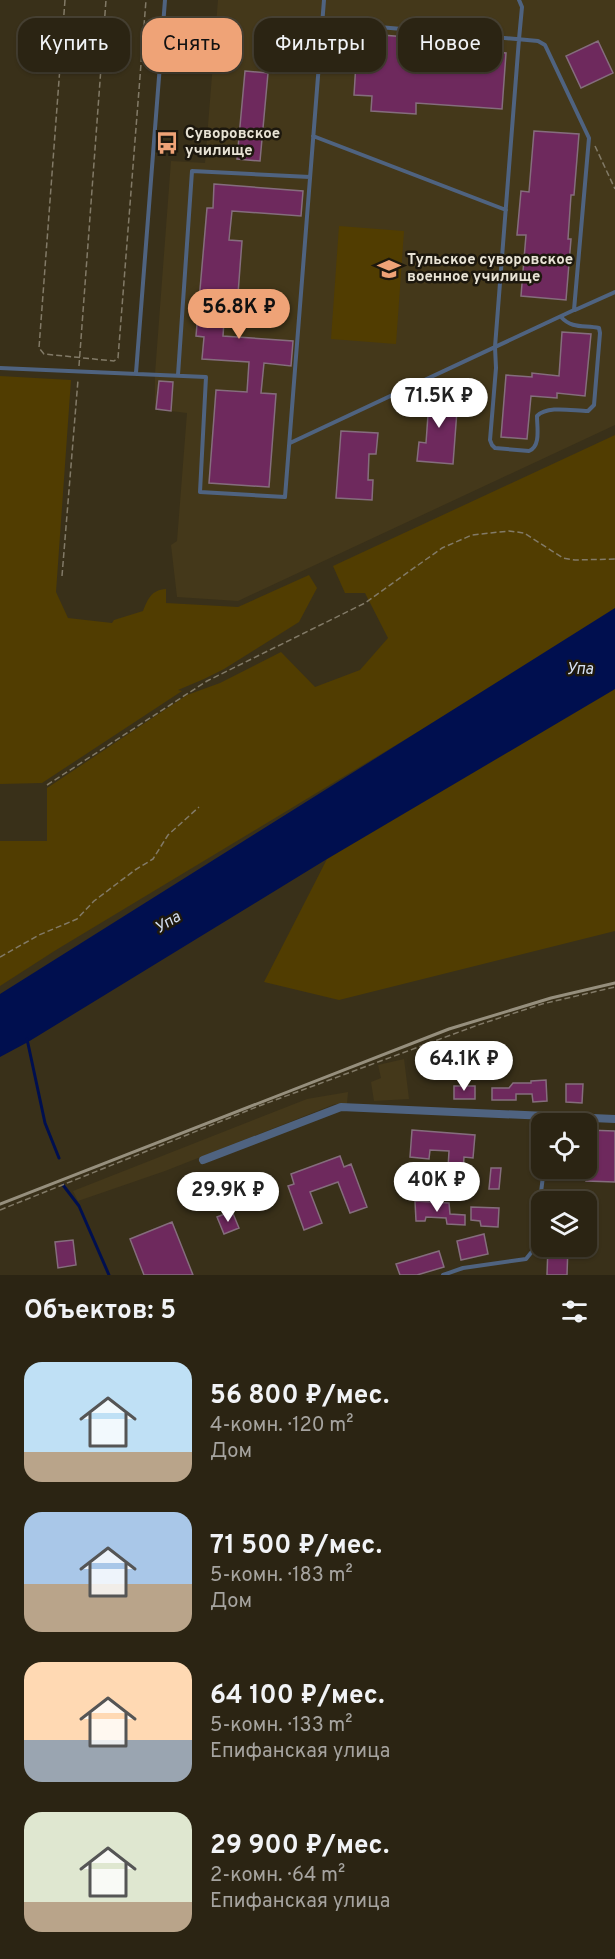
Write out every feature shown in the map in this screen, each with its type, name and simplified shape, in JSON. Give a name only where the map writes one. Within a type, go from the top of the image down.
[{"type":"street","points":[[202,1160],[341,1107],[531,1118]]},
{"type":"street","points":[[597,1119],[615,1119]]},
{"type":"lane","points":[[136,373],[165,0]]},
{"type":"lane","points":[[322,18],[324,0]]},
{"type":"lane","points":[[519,0],[522,7],[495,347],[496,368],[490,440],[495,448],[533,450],[536,444],[537,416],[541,413],[548,410],[588,411],[594,405],[600,333],[598,328],[567,324],[561,317]]},
{"type":"lane","points":[[386,28],[538,41],[545,45],[589,138],[574,310]]},
{"type":"lane","points":[[0,368],[206,377],[200,492],[285,497],[318,72]]},
{"type":"lane","points":[[313,136],[506,210]]},
{"type":"lane","points":[[178,375],[192,171],[310,177]]},
{"type":"lane","points":[[289,443],[615,292]]},
{"type":"lane","points":[[443,1275],[463,1268],[526,1259],[534,1249],[543,1179]]},
{"type":"path","points":[[65,0],[39,348],[44,354],[114,361],[118,358],[146,0]]},
{"type":"path","points":[[62,576],[106,0]]},
{"type":"path","points":[[589,138],[593,140],[615,189]]},
{"type":"path","points":[[47,785],[207,681],[365,603],[442,548],[472,536],[509,531],[525,533],[563,558],[615,559]]},
{"type":"path","points":[[0,957],[39,935],[77,919],[94,901],[153,859],[168,834],[199,807]]},
{"type":"path","points":[[0,1210],[260,1106],[478,1025],[542,1004],[615,987]]},
{"type":"shaded area","name":"Тульское суворовское военное училище","points":[[218,0],[615,0],[615,425],[238,601],[177,597],[171,545],[177,541],[187,413],[155,409],[155,374],[171,161],[205,163],[212,72],[242,72],[242,18],[217,18]]},
{"type":"shaded area","points":[[339,226],[404,231],[396,344],[331,339]]},
{"type":"shaded area","points":[[0,376],[71,380],[56,592],[68,618],[112,623],[114,620],[143,611],[153,593],[166,589],[166,603],[238,607],[309,575],[317,588],[299,622],[224,669],[178,690],[182,691],[42,783],[0,784]]},
{"type":"shaded area","points":[[615,435],[615,613],[0,986],[0,841],[47,841],[47,788],[187,695],[220,683],[281,652],[315,687],[360,670],[388,638],[365,593],[345,593],[333,566]]},
{"type":"shaded area","points":[[615,689],[615,931],[339,1000],[264,982],[327,859]]},
{"type":"shaded area","points":[[404,1059],[409,1099],[374,1101],[371,1082],[381,1078],[378,1065]]},
{"type":"shaded area","points":[[348,1092],[347,1104],[335,1104],[165,1171],[78,1201],[73,1191],[307,1099]]},
{"type":"water","name":"Упа","points":[[615,608],[615,689],[327,859],[0,1057],[0,994]]},
{"type":"building","points":[[386,35],[398,36],[398,72],[502,72],[502,53],[506,53],[502,109],[416,103],[416,114],[371,111],[372,96],[354,95],[355,72],[386,72]]},
{"type":"building","points":[[598,41],[613,73],[581,88],[566,56]]},
{"type":"building","points":[[245,71],[268,73],[260,161],[237,159]]},
{"type":"building","points":[[534,131],[579,134],[574,195],[571,195],[568,239],[571,239],[566,300],[521,296],[526,235],[517,235],[521,191],[529,192]]},
{"type":"building","points":[[214,184],[303,191],[301,216],[232,211],[229,240],[242,241],[237,307],[225,306],[223,336],[293,341],[291,366],[264,363],[261,393],[276,394],[269,487],[209,483],[216,390],[247,392],[249,362],[202,359],[204,337],[196,336],[207,208],[213,208]]},
{"type":"building","points":[[562,332],[591,334],[585,396],[557,393],[557,398],[531,396],[527,439],[501,437],[506,375],[532,377],[532,373],[559,376]]},
{"type":"building","points":[[159,381],[173,382],[171,411],[156,409]]},
{"type":"building","points":[[422,395],[458,397],[453,464],[417,461],[419,442],[426,443],[428,415],[421,414]]},
{"type":"building","points":[[341,431],[378,433],[376,454],[369,454],[368,480],[373,480],[372,500],[336,498]]},
{"type":"building","points":[[546,1080],[547,1101],[533,1102],[532,1094],[516,1094],[516,1100],[492,1100],[492,1088],[509,1088],[513,1083]]},
{"type":"building","points":[[566,1084],[583,1084],[582,1103],[566,1102]]},
{"type":"building","points":[[454,1086],[475,1086],[475,1099],[454,1099]]},
{"type":"building","points":[[412,1130],[475,1135],[473,1158],[464,1157],[462,1186],[447,1185],[449,1151],[430,1150],[429,1159],[410,1157]]},
{"type":"building","points":[[597,1130],[615,1131],[615,1182],[586,1181],[586,1179],[597,1179]]},
{"type":"building","points":[[340,1156],[344,1167],[351,1164],[367,1207],[350,1213],[338,1182],[310,1192],[322,1223],[304,1230],[288,1186],[294,1184],[291,1174]]},
{"type":"building","points":[[491,1168],[501,1168],[499,1189],[489,1189]]},
{"type":"building","points":[[415,1201],[449,1203],[450,1214],[465,1215],[465,1225],[447,1224],[446,1218],[426,1217],[425,1221],[416,1221]]},
{"type":"building","points":[[471,1207],[499,1208],[498,1227],[481,1226],[480,1221],[471,1220]]},
{"type":"building","points":[[232,1211],[239,1228],[224,1234],[217,1217]]},
{"type":"building","points":[[172,1222],[193,1275],[144,1275],[130,1239]]},
{"type":"building","points":[[484,1234],[488,1254],[461,1260],[457,1241]]},
{"type":"building","points":[[73,1240],[76,1265],[58,1268],[55,1242]]},
{"type":"building","points":[[439,1251],[444,1267],[417,1275],[400,1275],[396,1264]]},
{"type":"building","points":[[548,1257],[568,1257],[567,1275],[547,1275]]},
{"type":"waterway","points":[[27,1039],[45,1123],[59,1158]]},
{"type":"waterway","points":[[63,1185],[79,1206],[109,1275]]},
{"type":"railway","points":[[0,1204],[449,1029],[551,998],[615,983]]},
{"type":"place","name":"Суворовское училище","points":[[167,143]]},
{"type":"place","name":"Тульское суворовское военное училище","points":[[389,269]]}]
